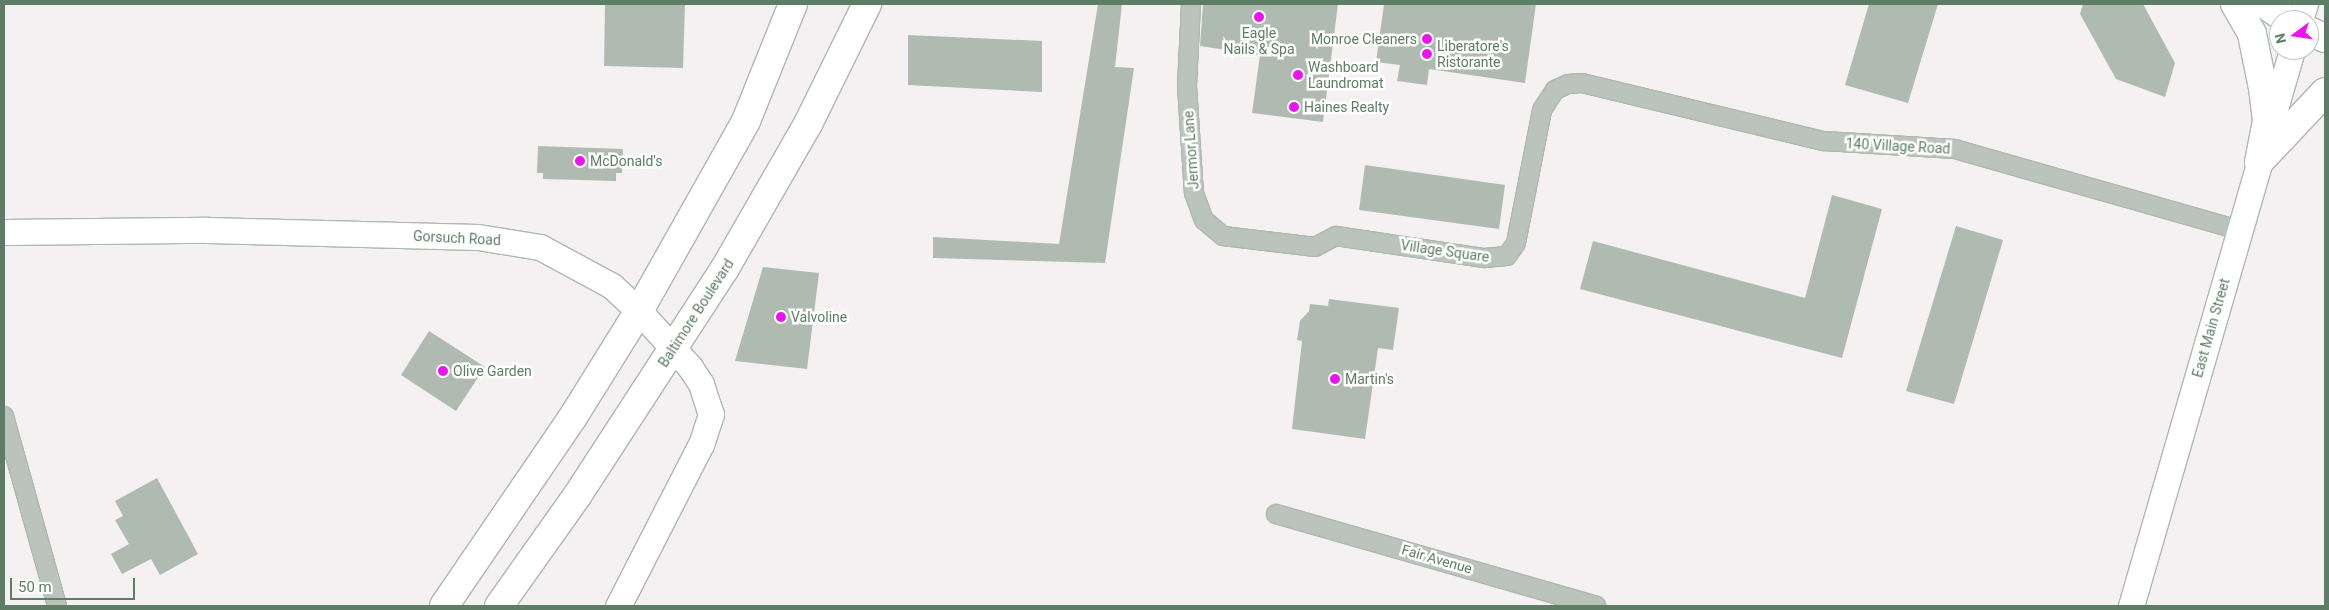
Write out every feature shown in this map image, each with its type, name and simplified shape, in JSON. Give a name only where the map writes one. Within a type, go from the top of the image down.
[{"type":"main road","points":[[444,606],[573,417],[639,311],[746,121],[793,4]]},
{"type":"main road","name":"Baltimore Boulevard","points":[[499,606],[577,496],[724,270],[796,145],[867,4]]},
{"type":"main road","points":[[2235,4],[2252,34],[2263,88],[2267,121],[2259,162]]},
{"type":"main road","points":[[2259,162],[2325,92]]},
{"type":"street","name":"Jermor Lane","points":[[1191,4],[1187,86],[1197,205],[1207,225],[1222,236],[1272,242]]},
{"type":"street","name":"East Main Street","points":[[2131,606],[2289,60]]},
{"type":"street","name":"Village Square","points":[[1272,242],[1315,247],[1336,236],[1484,258],[1508,256],[1516,242],[1542,110],[1555,90],[1568,84],[1582,83]]},
{"type":"street","name":"140 Village Road","points":[[1582,83],[1824,141],[1955,150],[2240,230]]},
{"type":"street","name":"Gorsuch Road","points":[[8,231],[198,230],[486,238],[540,247],[612,286],[639,311],[674,349],[701,384],[710,414],[701,444],[618,606]]},
{"type":"street","points":[[4,416],[58,606]]},
{"type":"street","name":"Fair Avenue","points":[[1276,514],[1596,606]]},
{"type":"building","points":[[605,4],[685,5],[683,68],[604,66]]},
{"type":"building","points":[[1098,4],[1122,4],[1115,67],[1134,68],[1105,263],[933,258],[933,237],[1059,244]]},
{"type":"building","points":[[1203,4],[1338,4],[1323,122],[1252,113],[1260,55],[1200,46]]},
{"type":"building","points":[[1384,4],[1536,4],[1525,83],[1429,69],[1427,85],[1397,81],[1400,65],[1376,62]]},
{"type":"building","points":[[1869,4],[1938,4],[1908,103],[1845,85]]},
{"type":"building","points":[[2083,4],[2143,4],[2175,63],[2165,97],[2116,79],[2080,14]]},
{"type":"building","points":[[908,35],[1042,41],[1042,92],[908,85]]},
{"type":"building","name":"McDonald's","points":[[538,146],[623,149],[622,173],[616,173],[616,181],[543,179],[543,173],[537,173]]},
{"type":"building","points":[[1365,165],[1505,185],[1499,229],[1359,210]]},
{"type":"building","points":[[1832,195],[1882,209],[1842,358],[1580,289],[1593,241],[1805,298]]},
{"type":"building","points":[[1956,226],[2003,240],[1954,404],[1906,391]]},
{"type":"building","name":"Valvoline","points":[[763,267],[819,273],[807,369],[735,361]]},
{"type":"building","name":"Martin's","points":[[1329,299],[1399,308],[1393,350],[1378,348],[1365,439],[1292,429],[1302,341],[1297,340],[1300,321],[1309,311],[1310,304],[1328,306]]},
{"type":"building","name":"Olive Garden","points":[[429,331],[485,367],[456,411],[401,375]]},
{"type":"building","points":[[157,478],[198,554],[160,575],[151,559],[122,574],[111,554],[129,544],[115,520],[123,516],[115,501]]},
{"type":"place","name":"Eagle Nails & Spa","points":[[1259,17]]},
{"type":"place","name":"Monroe Cleaners","points":[[1427,39]]},
{"type":"place","name":"Liberatore's Ristorante","points":[[1427,54]]},
{"type":"place","name":"Washboard Laundromat","points":[[1298,75]]},
{"type":"place","name":"Haines Realty","points":[[1294,107]]},
{"type":"place","name":"McDonald's","points":[[580,161]]},
{"type":"place","name":"Valvoline","points":[[781,317]]},
{"type":"place","name":"Olive Garden","points":[[443,371]]},
{"type":"place","name":"Martin's","points":[[1335,379]]}]
